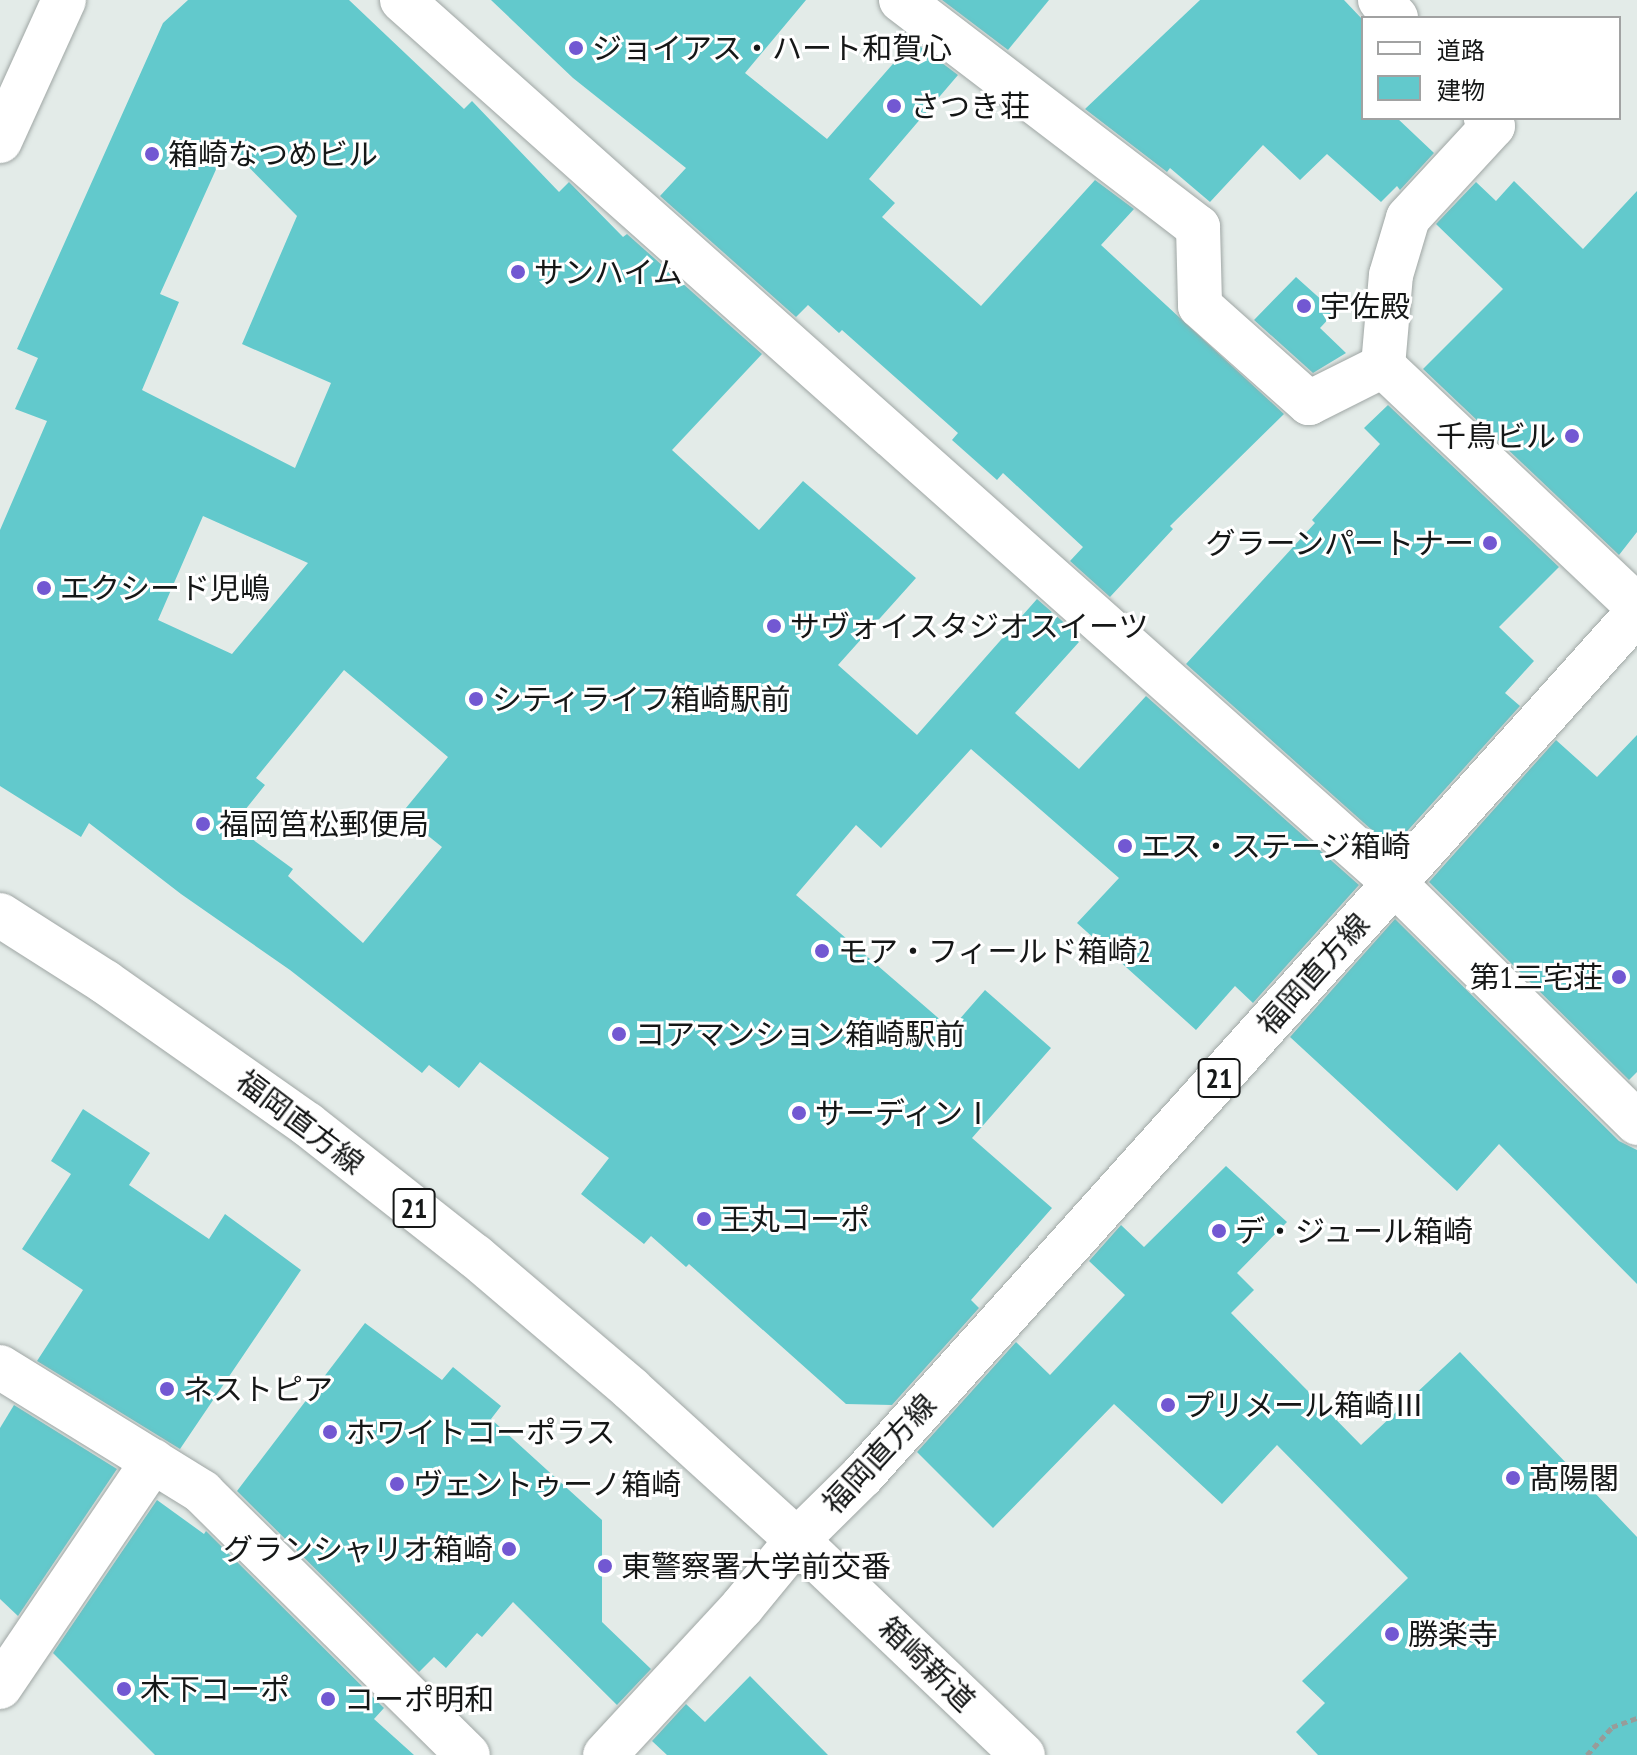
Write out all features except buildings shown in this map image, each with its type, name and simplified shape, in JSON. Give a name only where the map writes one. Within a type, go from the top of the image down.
[{"type":"street","points":[[0,141],[64,0]]},
{"type":"street","points":[[402,0],[1394,883],[1632,1109]]},
{"type":"street","points":[[901,0],[1198,227],[1200,306],[1309,403],[1383,366]]},
{"type":"street","points":[[1380,0],[1394,16]]},
{"type":"street","points":[[1383,366],[1391,275],[1408,218],[1493,126],[1488,120]]},
{"type":"street","points":[[1383,366],[1637,606]]},
{"type":"street","name":"福岡直方線","points":[[0,915],[105,982],[307,1124],[475,1256],[631,1389],[797,1540],[862,1476],[1637,613]]},
{"type":"street","points":[[0,1367],[202,1492],[468,1755]]},
{"type":"street","points":[[0,1687],[153,1461]]},
{"type":"street","points":[[605,1755],[742,1607],[797,1540]]},
{"type":"street","name":"箱崎新道","points":[[797,1540],[1023,1755]]},
{"type":"path","points":[[1587,1755],[1612,1727],[1637,1718]]},
{"type":"place","name":"ジョイアス・ハート和賀心","points":[[576,48]]},
{"type":"place","name":"さつき荘","points":[[894,106]]},
{"type":"place","name":"箱崎なつめビル","points":[[152,154]]},
{"type":"place","name":"サンハイム","points":[[518,272]]},
{"type":"place","name":"宇佐殿","points":[[1304,306]]},
{"type":"place","name":"千鳥ビル","points":[[1572,436]]},
{"type":"place","name":"グラーンパートナー","points":[[1490,543]]},
{"type":"place","name":"エクシード児嶋","points":[[44,588]]},
{"type":"place","name":"サヴォイスタジオスイーツ","points":[[774,626]]},
{"type":"place","name":"シティライフ箱崎駅前","points":[[476,699]]},
{"type":"place","name":"福岡筥松郵便局","points":[[203,824]]},
{"type":"place","name":"エス・ステージ箱崎","points":[[1125,846]]},
{"type":"place","name":"モア・フィールド箱崎2","points":[[822,951]]},
{"type":"place","name":"第1三宅荘","points":[[1619,977]]},
{"type":"place","name":"コアマンション箱崎駅前","points":[[619,1034]]},
{"type":"place","name":"サーディンⅠ","points":[[799,1113]]},
{"type":"place","name":"王丸コーポ","points":[[704,1219]]},
{"type":"place","name":"デ・ジュール箱崎","points":[[1219,1231]]},
{"type":"place","name":"ネストピア","points":[[167,1389]]},
{"type":"place","name":"プリメール箱崎Ⅲ","points":[[1168,1405]]},
{"type":"place","name":"ホワイトコーポラス","points":[[330,1432]]},
{"type":"place","name":"髙陽閣","points":[[1513,1478]]},
{"type":"place","name":"ヴェントゥーノ箱崎","points":[[397,1484]]},
{"type":"place","name":"グランシャリオ箱崎","points":[[509,1549]]},
{"type":"place","name":"東警察署大学前交番","points":[[605,1566]]},
{"type":"place","name":"勝楽寺","points":[[1392,1634]]},
{"type":"place","name":"木下コーポ","points":[[124,1689]]},
{"type":"place","name":"コーポ明和","points":[[328,1699]]}]
